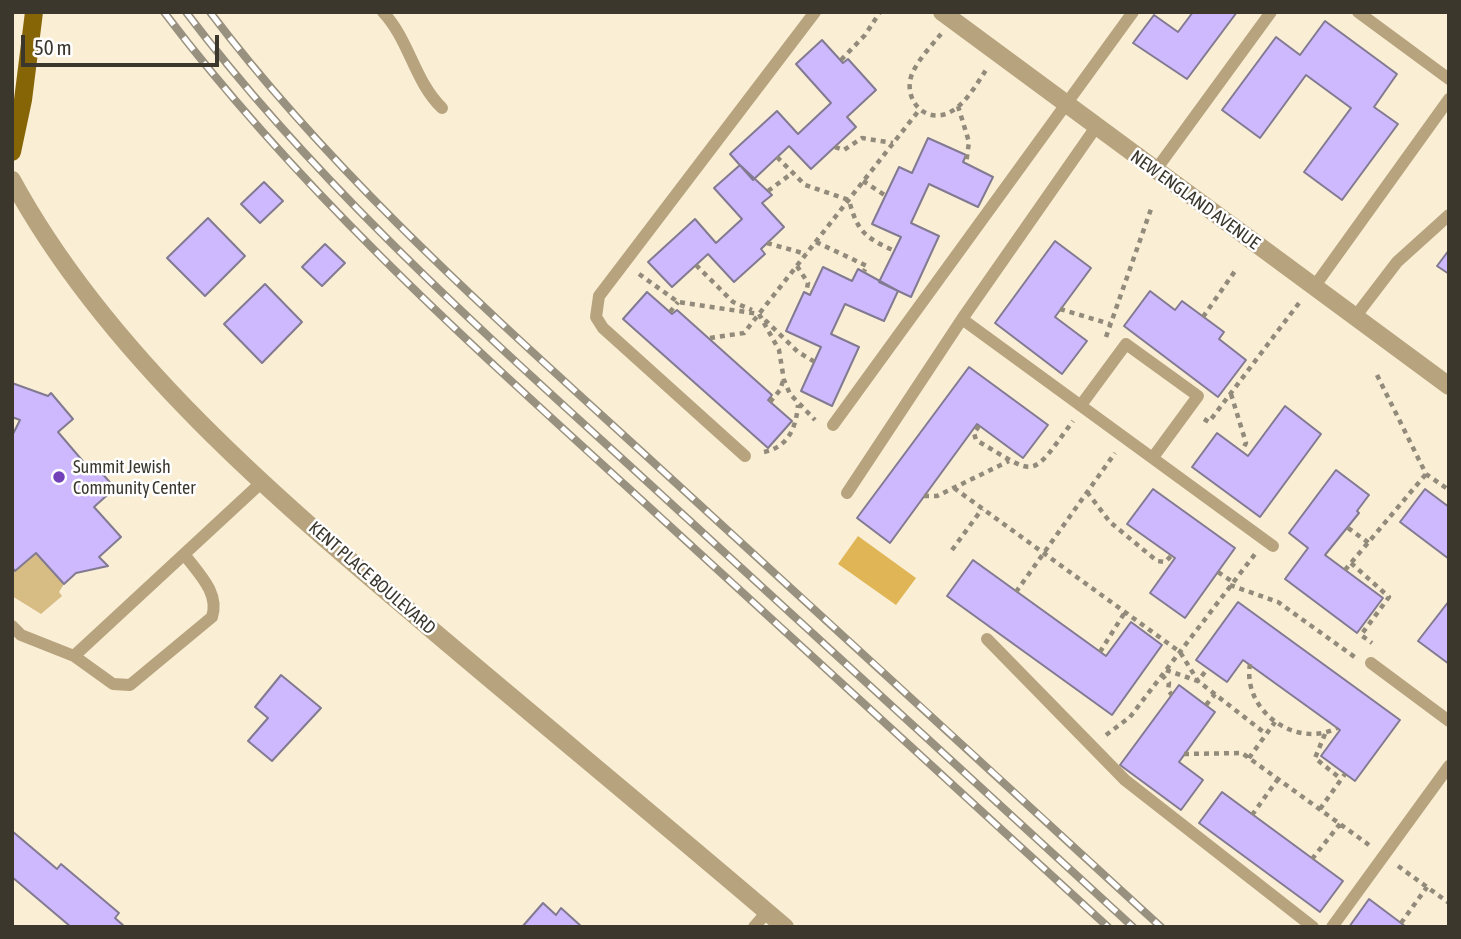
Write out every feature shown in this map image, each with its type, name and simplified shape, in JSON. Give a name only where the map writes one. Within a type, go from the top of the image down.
[{"type":"main road","points":[[12,152],[23,100],[34,12]]},
{"type":"street","name":"NEW ENGLAND AVENUE","points":[[946,17],[1449,386]]},
{"type":"street","name":"KENT PLACE BOULEVARD","points":[[12,180],[38,228],[109,323],[262,482],[337,550],[785,927]]},
{"type":"lane","points":[[383,12],[406,44],[427,94],[442,108]]},
{"type":"lane","points":[[745,456],[603,328],[596,317],[599,296],[815,12]]},
{"type":"lane","points":[[832,425],[1133,12]]},
{"type":"lane","points":[[1155,171],[1271,12]]},
{"type":"lane","points":[[1358,12],[1449,79]]},
{"type":"lane","points":[[1314,287],[1449,99]]},
{"type":"lane","points":[[847,493],[962,319],[1096,127]]},
{"type":"lane","points":[[1355,317],[1397,262],[1449,215]]},
{"type":"lane","points":[[962,319],[1269,543]]},
{"type":"lane","points":[[1081,405],[1126,344],[1198,397],[1153,456]]},
{"type":"lane","points":[[74,656],[262,482]]},
{"type":"lane","points":[[12,626],[21,635],[74,656],[113,684],[130,684],[212,617],[215,609],[212,593],[184,554]]},
{"type":"lane","points":[[988,639],[1092,748],[1145,798],[1313,927]]},
{"type":"lane","points":[[1371,663],[1449,721]]},
{"type":"lane","points":[[1332,927],[1449,766]]},
{"type":"lane","points":[[754,927],[767,912]]},
{"type":"path","points":[[841,60],[865,35],[880,12]]},
{"type":"path","points":[[946,17],[912,74],[908,89],[911,101],[920,109],[934,116],[946,114],[958,106],[997,55]]},
{"type":"path","points":[[958,106],[969,142],[966,164]]},
{"type":"path","points":[[710,338],[744,333],[920,109]]},
{"type":"path","points":[[835,146],[844,150],[862,138],[893,143]]},
{"type":"path","points":[[777,157],[791,174],[821,193],[849,200]]},
{"type":"path","points":[[768,191],[791,174]]},
{"type":"path","points":[[863,181],[886,196]]},
{"type":"path","points":[[849,200],[854,218],[863,233],[895,251]]},
{"type":"path","points":[[1119,353],[1104,342],[1151,209]]},
{"type":"path","points":[[816,242],[867,266],[864,271]]},
{"type":"path","points":[[767,243],[806,254]]},
{"type":"path","points":[[625,263],[678,302],[759,314]]},
{"type":"path","points":[[696,265],[733,302],[759,314],[797,352],[815,362]]},
{"type":"path","points":[[796,266],[807,288],[812,291]]},
{"type":"path","points":[[1203,317],[1235,271]]},
{"type":"path","points":[[1188,410],[1209,422],[1297,304],[1314,287]]},
{"type":"path","points":[[670,312],[678,302]]},
{"type":"path","points":[[1060,309],[1110,324]]},
{"type":"path","points":[[759,314],[779,350],[783,380],[780,390],[770,401]]},
{"type":"path","points":[[1377,375],[1426,474],[1449,491]]},
{"type":"path","points":[[783,380],[798,404],[816,421],[832,425]]},
{"type":"path","points":[[1231,393],[1246,443],[1242,451]]},
{"type":"path","points":[[745,456],[781,446],[791,434],[798,404]]},
{"type":"path","points":[[979,426],[974,433],[976,440],[1023,468],[1041,464],[1081,405]]},
{"type":"path","points":[[1016,592],[1126,437]]},
{"type":"path","points":[[924,496],[937,496],[1010,460]]},
{"type":"path","points":[[1345,570],[1426,474]]},
{"type":"path","points":[[954,488],[1180,652],[1198,681],[1266,734]]},
{"type":"path","points":[[1087,492],[1110,522],[1157,561],[1165,562],[1171,556]]},
{"type":"path","points":[[952,550],[982,509]]},
{"type":"path","points":[[1348,528],[1369,543]]},
{"type":"path","points":[[1092,748],[1116,725],[1130,717],[1232,584],[1269,543]]},
{"type":"path","points":[[1218,572],[1232,584],[1278,601],[1356,658],[1371,663],[1372,643],[1362,635],[1389,597],[1351,563]]},
{"type":"path","points":[[1100,652],[1125,612]]},
{"type":"path","points":[[1250,664],[1251,690],[1261,709],[1275,722],[1293,732],[1325,734],[1337,728]]},
{"type":"path","points":[[1198,681],[1208,668]]},
{"type":"path","points":[[1166,670],[1198,681]]},
{"type":"path","points":[[1162,675],[1169,683],[1168,690],[1172,695]]},
{"type":"path","points":[[1206,705],[1214,694]]},
{"type":"path","points":[[1249,758],[1275,722]]},
{"type":"path","points":[[1325,734],[1315,758],[1341,779]]},
{"type":"path","points":[[1184,754],[1242,752],[1449,903]]},
{"type":"path","points":[[1320,809],[1345,774]]},
{"type":"path","points":[[1252,814],[1278,779]]},
{"type":"path","points":[[1312,859],[1340,824]]},
{"type":"path","points":[[1401,923],[1427,887]]},
{"type":"shaded area","points":[[858,536],[916,578],[896,605],[838,564]]},
{"type":"shaded area","points":[[36,553],[64,584],[59,592],[62,596],[41,614],[12,596],[12,574]]},
{"type":"building","points":[[1193,12],[1237,12],[1187,79],[1133,43],[1154,15],[1178,32]]},
{"type":"building","points":[[1325,21],[1397,74],[1374,107],[1398,124],[1342,200],[1304,172],[1351,108],[1306,75],[1260,138],[1222,110],[1276,37],[1300,55]]},
{"type":"building","points":[[822,40],[843,63],[848,59],[876,90],[847,117],[856,127],[811,169],[789,146],[753,180],[730,154],[777,111],[798,134],[831,103],[796,64]]},
{"type":"building","points":[[928,138],[966,155],[963,162],[993,177],[978,207],[929,184],[911,223],[939,236],[911,297],[879,282],[901,237],[872,224],[899,167],[912,173]]},
{"type":"building","points":[[740,165],[772,195],[762,203],[784,227],[761,249],[765,254],[734,282],[708,254],[672,287],[648,262],[695,219],[716,243],[742,219],[714,188]]},
{"type":"building","points":[[264,182],[283,201],[260,223],[241,204]]},
{"type":"building","points":[[208,218],[245,256],[205,296],[167,258]]},
{"type":"building","points":[[1055,241],[1091,268],[1055,317],[1087,341],[1062,374],[995,323]]},
{"type":"building","points":[[325,244],[345,263],[322,286],[302,267]]},
{"type":"building","points":[[1449,250],[1449,274],[1437,266]]},
{"type":"building","points":[[823,267],[852,281],[858,269],[898,291],[884,321],[845,304],[831,334],[859,347],[832,406],[801,391],[821,347],[786,331],[804,292],[810,295]]},
{"type":"building","points":[[265,284],[302,322],[262,363],[224,324]]},
{"type":"building","points":[[1150,291],[1175,310],[1182,301],[1224,332],[1219,339],[1246,360],[1218,397],[1124,326]]},
{"type":"building","points":[[647,292],[672,314],[677,310],[772,395],[768,400],[792,421],[768,448],[623,319]]},
{"type":"building","points":[[969,367],[1048,425],[1023,458],[977,424],[890,543],[857,518]]},
{"type":"building","name":"Summit Jewish Community Center","points":[[12,383],[48,396],[51,393],[73,419],[58,432],[87,466],[92,462],[115,488],[94,507],[121,537],[99,557],[108,566],[76,573],[64,584],[36,553],[15,571],[12,567],[12,436],[20,420],[12,417]]},
{"type":"building","points":[[1285,406],[1321,434],[1260,517],[1192,467],[1217,433],[1248,456]]},
{"type":"building","points":[[1336,470],[1369,495],[1357,511],[1359,513],[1325,555],[1383,598],[1357,633],[1285,579],[1308,548],[1289,533]]},
{"type":"building","points":[[1153,489],[1235,548],[1185,618],[1150,593],[1175,558],[1127,524]]},
{"type":"building","points":[[1425,489],[1449,507],[1449,559],[1400,522]]},
{"type":"building","points":[[973,560],[1106,656],[1131,622],[1162,645],[1112,715],[947,596]]},
{"type":"building","points":[[1449,601],[1449,664],[1418,641]]},
{"type":"building","points":[[1238,602],[1400,720],[1355,781],[1321,756],[1340,730],[1243,660],[1227,682],[1196,660]]},
{"type":"building","points":[[281,675],[321,708],[272,761],[248,741],[268,718],[255,707]]},
{"type":"building","points":[[1179,685],[1215,712],[1179,762],[1203,780],[1181,810],[1120,765]]},
{"type":"building","points":[[1222,792],[1343,881],[1320,912],[1199,823]]},
{"type":"building","points":[[12,831],[57,869],[61,864],[119,913],[115,918],[125,927],[71,927],[12,877]]},
{"type":"building","points":[[1369,899],[1401,923],[1406,927],[1349,927]]},
{"type":"building","points":[[543,903],[556,915],[561,908],[582,927],[522,927]]},
{"type":"railway","points":[[164,12],[270,140],[443,317],[1108,927]]},
{"type":"railway","points":[[186,12],[287,134],[397,249],[513,359],[1133,927]]},
{"type":"railway","points":[[210,12],[309,131],[416,242],[528,348],[1161,927]]},
{"type":"place","name":"Summit Jewish Community Center","points":[[59,477]]}]
